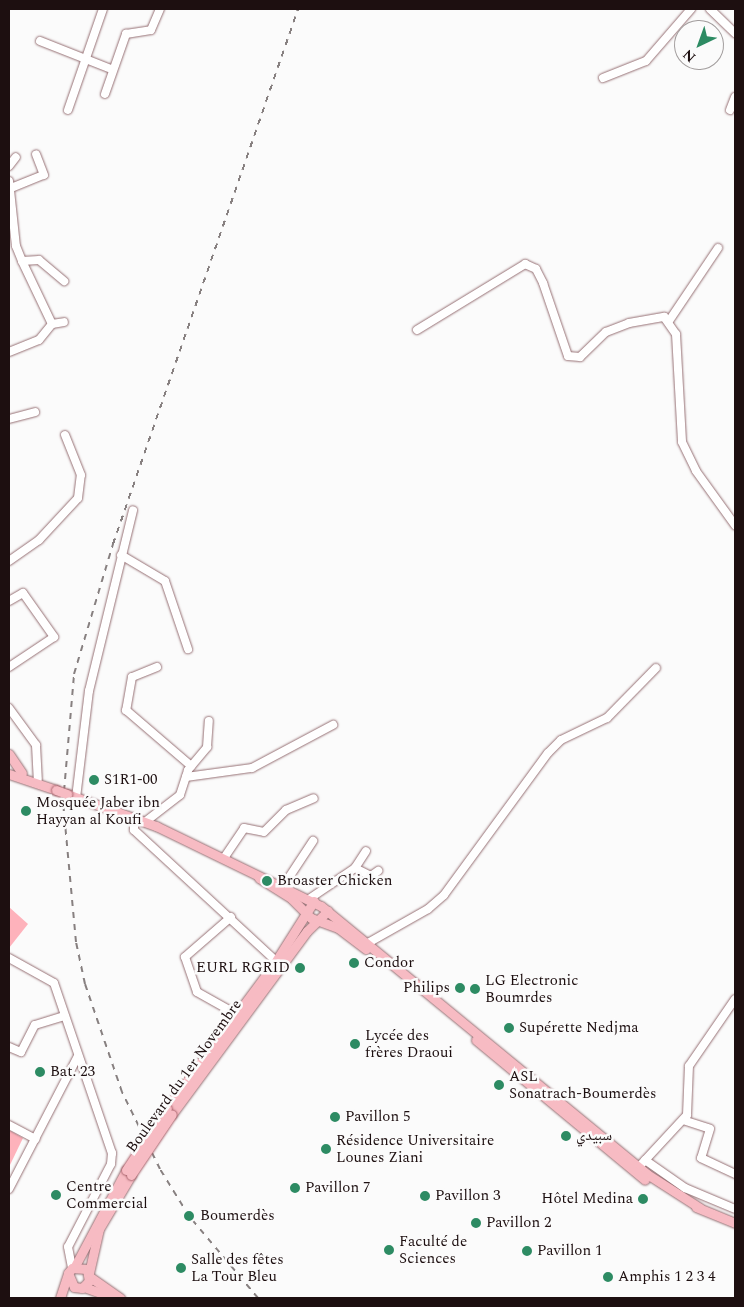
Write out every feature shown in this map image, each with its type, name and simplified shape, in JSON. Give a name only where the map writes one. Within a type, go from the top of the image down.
[{"type":"main road","points":[[9,754],[22,773]]},
{"type":"main road","points":[[9,768],[56,790],[145,822],[284,885],[312,900],[368,943],[639,1166]]},
{"type":"main road","points":[[9,774],[41,782]]},
{"type":"main road","points":[[233,862],[290,897],[306,914],[318,922],[338,928],[365,948],[639,1166],[700,1208],[735,1223]]},
{"type":"main road","name":"Boulevard du 1er Novembre","points":[[60,1298],[71,1269],[128,1172],[236,1014],[276,961],[306,914],[312,900]]},
{"type":"main road","name":"Boulevard du 1er Novembre","points":[[170,1111],[328,911]]},
{"type":"main road","name":"Boulevard du 1er Novembre","points":[[83,1288],[89,1275],[99,1229],[128,1172]]},
{"type":"main road","points":[[71,1269],[89,1275],[119,1298],[70,1285],[71,1269]]},
{"type":"main road","points":[[75,1298],[83,1288]]},
{"type":"street","points":[[68,110],[103,9]]},
{"type":"street","points":[[105,94],[111,69],[126,34],[151,30],[160,9]]},
{"type":"street","points":[[603,78],[646,61],[691,9]]},
{"type":"street","points":[[710,9],[735,33]]},
{"type":"street","points":[[40,41],[111,69]]},
{"type":"street","points":[[730,110],[735,97]]},
{"type":"street","points":[[36,154],[44,176],[10,184],[10,203],[22,261],[52,324]]},
{"type":"street","points":[[9,166],[16,157]]},
{"type":"street","points":[[669,321],[718,248]]},
{"type":"street","points":[[22,261],[39,260],[64,281]]},
{"type":"street","points":[[417,330],[525,264],[536,269],[543,283],[568,356],[580,357],[606,332],[658,314],[669,321],[676,334],[682,442],[696,470],[735,525]]},
{"type":"street","points":[[9,352],[39,340],[52,324],[64,322]]},
{"type":"street","points":[[9,419],[35,412]]},
{"type":"street","points":[[9,561],[39,540],[78,498],[81,475],[65,435]]},
{"type":"street","points":[[72,796],[89,691],[133,510]]},
{"type":"street","points":[[121,555],[166,581],[188,649]]},
{"type":"street","points":[[9,601],[23,593],[54,637],[9,666]]},
{"type":"street","points":[[156,667],[132,677],[126,710],[191,766]]},
{"type":"street","points":[[368,943],[428,909],[444,894],[548,753],[561,740],[607,718],[625,704],[656,668]]},
{"type":"street","points":[[9,708],[36,745],[41,782]]},
{"type":"street","points":[[145,822],[172,804],[191,766],[207,747],[209,721]]},
{"type":"street","points":[[186,776],[252,768],[333,725]]},
{"type":"street","points":[[224,858],[244,828],[264,832],[286,810],[314,798]]},
{"type":"street","points":[[134,818],[134,830],[231,917],[276,961]]},
{"type":"street","points":[[284,885],[313,841]]},
{"type":"street","points":[[312,900],[355,868],[366,851]]},
{"type":"street","points":[[355,868],[371,876],[378,871]]},
{"type":"street","points":[[231,917],[185,957],[197,992],[236,1014]]},
{"type":"street","points":[[9,958],[54,983],[113,1158],[68,1247],[71,1269]]},
{"type":"street","points":[[735,999],[689,1066],[691,1103],[683,1120],[639,1166],[735,1209]]},
{"type":"street","points":[[9,1046],[21,1052],[35,1025],[65,1016]]},
{"type":"street","points":[[9,1189],[78,1056]]},
{"type":"street","points":[[683,1120],[710,1129],[701,1158],[735,1174]]},
{"type":"street","points":[[9,1125],[35,1139]]},
{"type":"shaded area","points":[[9,907],[28,924],[9,948]]},
{"type":"shaded area","points":[[9,1130],[23,1138],[9,1167]]},
{"type":"railway","points":[[258,1298],[189,1216],[160,1169],[122,1092],[85,984],[76,942],[63,803],[74,674],[113,544],[298,9]]},
{"type":"place","name":"S1R1-00","points":[[94,780]]},
{"type":"place","name":"Mosquée Jaber ibn Hayyan al Koufi","points":[[26,811]]},
{"type":"place","name":"Broaster Chicken","points":[[267,881]]},
{"type":"place","name":"Condor","points":[[354,963]]},
{"type":"place","name":"EURL RGRID","points":[[300,968]]},
{"type":"place","name":"Philips","points":[[460,988]]},
{"type":"place","name":"LG Electronic Boumrdes","points":[[475,989]]},
{"type":"place","name":"Supérette Nedjma","points":[[509,1028]]},
{"type":"place","name":"Lycée des frères Draoui","points":[[355,1044]]},
{"type":"place","name":"Bat. 23","points":[[40,1072]]},
{"type":"place","name":"ASL Sonatrach-Boumerdès","points":[[499,1085]]},
{"type":"place","name":"Pavillon 5","points":[[335,1117]]},
{"type":"place","name":"سبيدي","points":[[566,1136]]},
{"type":"place","name":"Résidence Universitaire Lounes Ziani","points":[[326,1149]]},
{"type":"place","name":"Pavillon 7","points":[[295,1188]]},
{"type":"place","name":"Centre Commercial","points":[[56,1195]]},
{"type":"place","name":"Pavillon 3","points":[[425,1196]]},
{"type":"place","name":"Hôtel Medina","points":[[643,1199]]},
{"type":"place","name":"Boumerdès","points":[[189,1216]]},
{"type":"place","name":"Pavillon 2","points":[[476,1223]]},
{"type":"place","name":"Faculté de Sciences","points":[[389,1250]]},
{"type":"place","name":"Pavillon 1","points":[[527,1251]]},
{"type":"place","name":"Salle des fêtes La Tour Bleu","points":[[181,1268]]},
{"type":"place","name":"Amphis 1 2 3 4","points":[[608,1277]]}]
